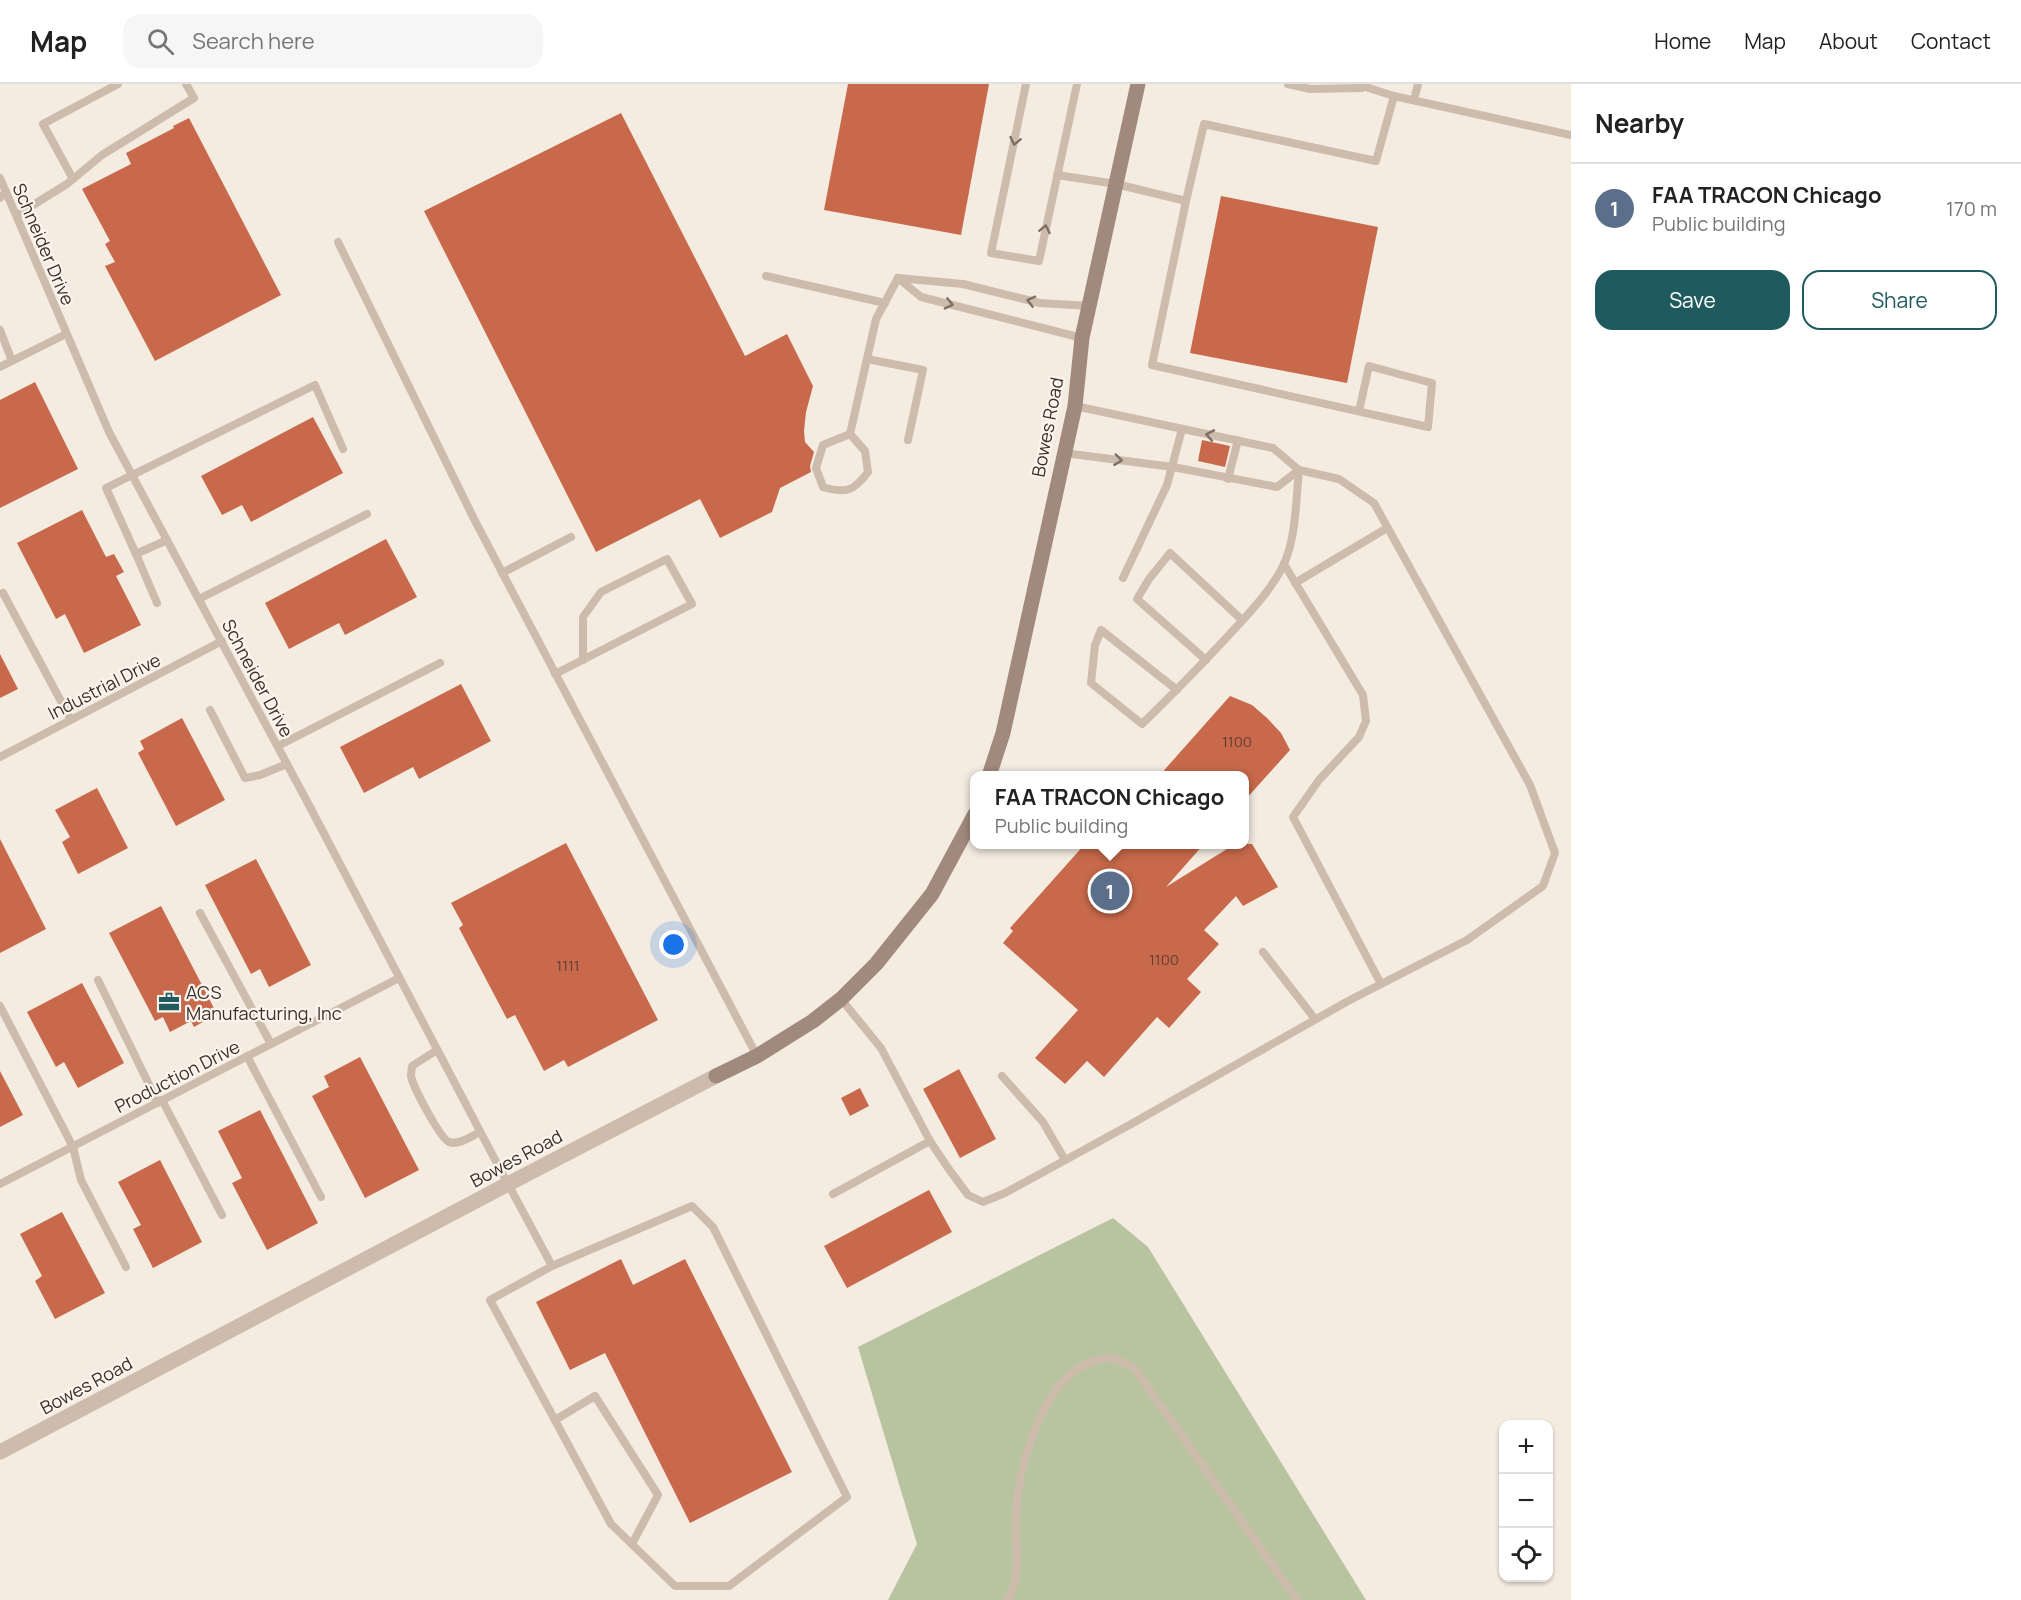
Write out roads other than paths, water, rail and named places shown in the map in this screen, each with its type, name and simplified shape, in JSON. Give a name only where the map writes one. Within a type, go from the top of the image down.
[{"type":"main road","name":"Bowes Road","points":[[991,771],[1003,733],[1075,406],[1082,338],[1138,84]]},
{"type":"main road","name":"Bowes Road","points":[[716,1076],[757,1056],[813,1021],[841,999],[876,964],[932,894],[970,823]]},
{"type":"street","name":"Bowes Road","points":[[0,1452],[716,1076]]},
{"type":"lane","points":[[73,179],[43,124],[118,84]]},
{"type":"lane","points":[[17,215],[73,179],[102,155],[194,98],[186,84]]},
{"type":"lane","points":[[1026,84],[991,253],[1039,261],[1077,84]]},
{"type":"lane","points":[[1288,84],[1310,89],[1360,86],[1394,96],[1571,135]]},
{"type":"lane","points":[[1414,100],[1418,84]]},
{"type":"lane","points":[[1359,411],[1369,366],[1432,383],[1428,427],[1152,365],[1204,124],[1376,161],[1394,96]]},
{"type":"lane","points":[[1057,175],[1116,184],[1186,201]]},
{"type":"lane","name":"Schneider Drive","points":[[0,178],[109,432],[278,746],[552,1266]]},
{"type":"lane","points":[[0,198],[6,192]]},
{"type":"lane","points":[[338,242],[502,573],[757,1056]]},
{"type":"lane","points":[[766,276],[885,303]]},
{"type":"lane","points":[[898,278],[963,284],[1040,303],[1089,306]]},
{"type":"lane","points":[[850,434],[876,319],[898,278]]},
{"type":"lane","points":[[898,278],[921,297],[1082,338]]},
{"type":"lane","points":[[0,330],[12,361]]},
{"type":"lane","points":[[0,367],[66,334]]},
{"type":"lane","points":[[867,359],[923,370],[908,440]]},
{"type":"lane","points":[[157,603],[106,488],[315,385],[343,449]]},
{"type":"lane","points":[[841,999],[881,1048],[930,1141],[968,1195],[983,1202],[1065,1160],[1315,1019],[1467,940],[1543,886],[1555,853],[1530,785],[1374,503],[1339,479],[1299,470],[1273,448],[1075,406]]},
{"type":"lane","points":[[1123,578],[1167,485],[1182,429]]},
{"type":"lane","points":[[850,434],[865,451],[868,472],[858,485],[839,492],[823,487],[816,468],[823,445],[850,434]]},
{"type":"lane","points":[[1228,479],[1238,440]]},
{"type":"lane","points":[[1063,453],[1173,467],[1277,487],[1299,470]]},
{"type":"lane","points":[[1177,690],[1101,630],[1095,645],[1091,683],[1142,724],[1177,690],[1206,660],[1262,598],[1284,564],[1294,526],[1299,470]]},
{"type":"lane","points":[[199,599],[367,514]]},
{"type":"lane","points":[[1295,583],[1387,528]]},
{"type":"lane","points":[[502,573],[571,537]]},
{"type":"lane","points":[[136,554],[167,540]]},
{"type":"lane","points":[[1206,660],[1137,599],[1149,579],[1170,553],[1242,620]]},
{"type":"lane","points":[[555,674],[583,660],[692,604],[667,559],[601,592],[583,616],[583,660]]},
{"type":"lane","points":[[1284,564],[1363,695],[1366,721],[1359,737],[1319,780],[1293,817],[1381,984]]},
{"type":"lane","points":[[3,593],[71,720]]},
{"type":"lane","name":"Industrial Drive","points":[[0,757],[222,641]]},
{"type":"lane","points":[[278,746],[440,663]]},
{"type":"lane","points":[[210,710],[245,778],[260,775],[287,764]]},
{"type":"lane","points":[[200,913],[272,1044]]},
{"type":"lane","points":[[1263,952],[1315,1019]]},
{"type":"lane","name":"Production Drive","points":[[0,1184],[399,978]]},
{"type":"lane","points":[[98,980],[160,1102],[222,1215]]},
{"type":"lane","points":[[0,1006],[73,1147],[81,1180],[126,1267]]},
{"type":"lane","points":[[437,1050],[412,1066],[411,1075],[432,1119],[443,1138],[449,1142],[455,1143],[480,1132]]},
{"type":"lane","points":[[247,1056],[321,1197]]},
{"type":"lane","points":[[1002,1076],[1042,1122],[1065,1160]]},
{"type":"lane","points":[[833,1194],[930,1141]]},
{"type":"lane","points":[[692,1206],[713,1227],[847,1497],[729,1586],[675,1586],[611,1524],[490,1300],[552,1266],[692,1206]]},
{"type":"lane","points":[[1008,1600],[1016,1576],[1018,1490],[1025,1458],[1038,1420],[1059,1386],[1075,1370],[1093,1360],[1106,1357],[1121,1360],[1135,1369],[1298,1600]]},
{"type":"lane","points":[[555,1420],[595,1396],[658,1495],[632,1544]]},
{"type":"place","name":"FAA TRACON Chicago","points":[[1110,891]]},
{"type":"place","name":"ACS Manufacturing, Inc","points":[[169,1002]]}]
